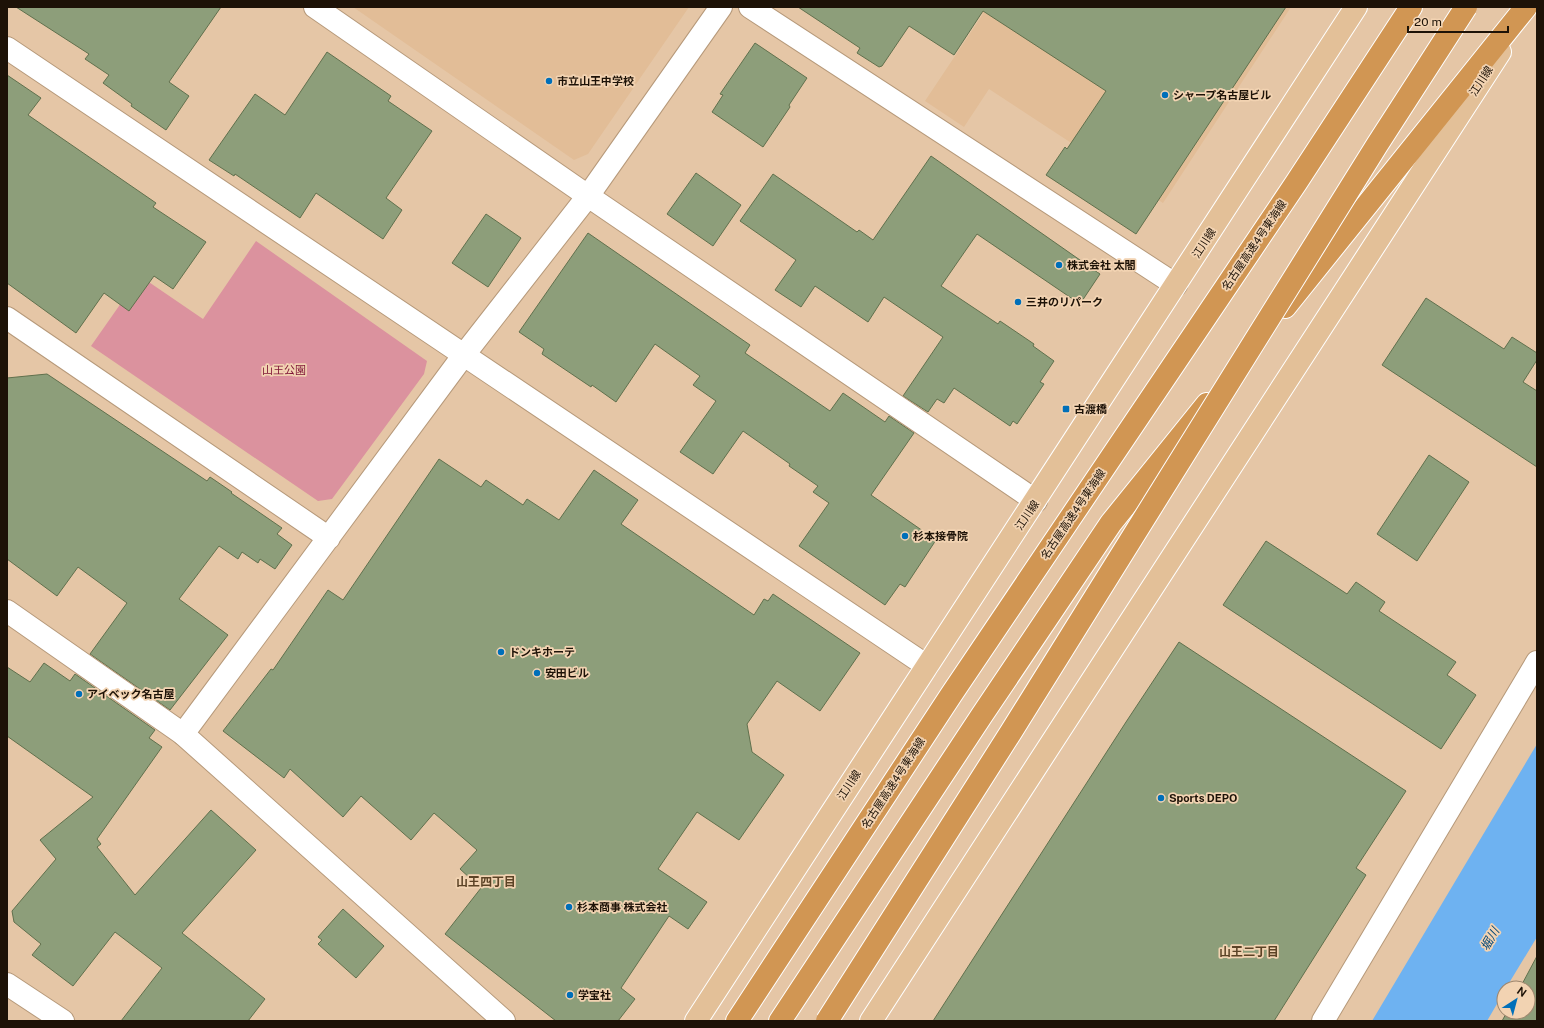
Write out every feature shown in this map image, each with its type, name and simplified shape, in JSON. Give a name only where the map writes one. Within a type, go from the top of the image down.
[{"type":"highway","name":"名古屋高速4号東海線","points":[[737,1021],[951,694],[1296,183],[1411,7]]},
{"type":"highway","points":[[827,1021],[1011,732],[1377,145],[1466,7]]},
{"type":"highway","points":[[780,1021],[982,714],[1111,522],[1526,7]]},
{"type":"main road","name":"江川線","points":[[696,1021],[1036,501],[1356,7]]},
{"type":"main road","name":"江川線","points":[[871,1021],[1529,7]]},
{"type":"street","points":[[315,7],[588,196],[1036,501]]},
{"type":"street","points":[[183,734],[463,356],[588,196],[720,7]]},
{"type":"street","points":[[750,7],[1176,285]]},
{"type":"street","points":[[7,48],[463,356],[927,666]]},
{"type":"street","points":[[7,318],[329,538]]},
{"type":"street","points":[[7,611],[183,734],[504,1021]]},
{"type":"street","points":[[1323,1021],[1537,662]]},
{"type":"street","points":[[7,984],[63,1021]]},
{"type":"shaded area","name":"市立山王中学校","points":[[353,7],[689,7],[588,154],[574,160]]},
{"type":"shaded area","points":[[972,7],[1291,7],[1163,203],[989,89],[964,127],[925,101],[983,14]]},
{"type":"green space","name":"山王公園","points":[[256,241],[427,361],[424,374],[332,499],[318,501],[91,346],[140,276],[203,319]]},
{"type":"water","name":"堀川","points":[[1537,744],[1537,937],[1511,980],[1496,980],[1496,1006],[1487,1021],[1372,1021]]},
{"type":"building","points":[[16,7],[221,7],[169,82],[189,96],[166,130],[131,106],[132,104],[103,83],[109,75],[85,59],[89,54]]},
{"type":"building","points":[[798,7],[1286,7],[1136,234],[1046,175],[1065,147],[1067,149],[1106,91],[983,11],[954,55],[909,26],[882,66],[879,67],[857,53],[860,48]]},
{"type":"building","points":[[755,43],[807,78],[789,105],[790,107],[763,147],[712,112],[723,95],[720,94]]},
{"type":"building","points":[[327,52],[391,96],[388,101],[432,131],[386,198],[402,210],[383,239],[316,193],[300,218],[235,174],[234,176],[209,160],[255,94],[285,115]]},
{"type":"building","points":[[7,75],[41,98],[28,115],[156,203],[153,207],[206,242],[173,289],[154,276],[129,311],[104,293],[76,333],[7,283]]},
{"type":"building","points":[[931,156],[1100,274],[1080,304],[977,234],[941,286],[998,324],[1000,321],[1034,344],[1033,346],[1054,361],[1040,382],[1044,384],[1017,424],[1013,421],[1010,426],[954,388],[944,403],[937,399],[928,412],[903,396],[943,337],[884,297],[868,322],[815,286],[801,307],[775,290],[796,260],[740,221],[773,174],[857,232],[859,230],[873,240]]},
{"type":"building","points":[[696,173],[741,205],[713,246],[667,214]]},
{"type":"building","points":[[486,214],[521,238],[488,287],[452,263]]},
{"type":"building","points":[[588,233],[750,345],[745,353],[830,411],[843,393],[885,422],[889,416],[914,433],[871,495],[936,540],[905,587],[900,584],[885,605],[799,546],[829,503],[813,492],[818,486],[789,466],[790,464],[743,431],[713,474],[680,452],[716,401],[693,385],[700,376],[655,344],[616,402],[592,385],[591,387],[542,354],[544,349],[519,332]]},
{"type":"building","points":[[1426,298],[1504,349],[1512,337],[1537,353],[1537,360],[1523,382],[1537,391],[1537,467],[1382,365]]},
{"type":"building","points":[[47,374],[207,481],[210,477],[232,492],[231,493],[282,528],[277,534],[292,545],[275,569],[260,559],[258,563],[242,552],[238,559],[219,546],[179,599],[228,635],[170,710],[90,654],[127,603],[78,567],[57,596],[7,559],[7,378]]},
{"type":"building","points":[[1429,455],[1469,482],[1417,561],[1377,534]]},
{"type":"building","points":[[439,459],[481,487],[486,480],[523,505],[527,499],[559,520],[594,470],[638,500],[621,524],[754,615],[764,599],[768,601],[773,594],[860,653],[820,711],[777,681],[747,724],[752,752],[784,775],[739,840],[697,812],[658,869],[707,902],[688,929],[669,916],[621,988],[635,999],[618,1021],[556,1021],[445,934],[481,888],[460,869],[477,850],[434,813],[411,840],[361,796],[343,817],[290,769],[284,778],[223,731],[271,669],[273,670],[328,590],[343,600]]},
{"type":"building","points":[[1266,541],[1347,594],[1356,582],[1385,602],[1379,611],[1456,662],[1447,675],[1476,695],[1441,749],[1223,605]]},
{"type":"building","name":"Sports DEPO","points":[[1179,642],[1406,791],[1356,868],[1366,875],[1274,1021],[933,1021],[1126,722]]},
{"type":"building","points":[[44,663],[70,681],[75,674],[155,730],[149,738],[162,747],[97,839],[101,844],[97,847],[135,895],[211,810],[256,850],[182,933],[265,999],[248,1021],[121,1021],[162,968],[115,932],[73,986],[32,955],[41,944],[14,922],[12,911],[56,859],[40,840],[93,797],[7,736],[7,667],[30,682]]},
{"type":"building","points":[[343,909],[384,946],[356,978],[318,944],[322,940],[318,937]]},
{"type":"building","points":[[1537,956],[1537,1021],[1502,1021],[1536,1020],[1536,980],[1524,980]]},
{"type":"place","name":"市立山王中学校","points":[[549,81]]},
{"type":"place","name":"シャープ名古屋ビル","points":[[1165,95]]},
{"type":"place","name":"株式会社 太閤","points":[[1059,265]]},
{"type":"place","name":"三井のリパーク","points":[[1018,302]]},
{"type":"place","name":"古渡橋","points":[[1066,409]]},
{"type":"place","name":"杉本接骨院","points":[[905,536]]},
{"type":"place","name":"ドンキホーテ","points":[[501,652]]},
{"type":"place","name":"安田ビル","points":[[537,673]]},
{"type":"place","name":"アイベック名古屋","points":[[79,694]]},
{"type":"place","name":"Sports DEPO","points":[[1161,798]]},
{"type":"place","name":"杉本商事 株式会社","points":[[569,907]]},
{"type":"place","name":"学宝社","points":[[570,995]]},
{"type":"district","name":"山王四丁目","points":[[486,882]]},
{"type":"district","name":"山王二丁目","points":[[1249,952]]}]
